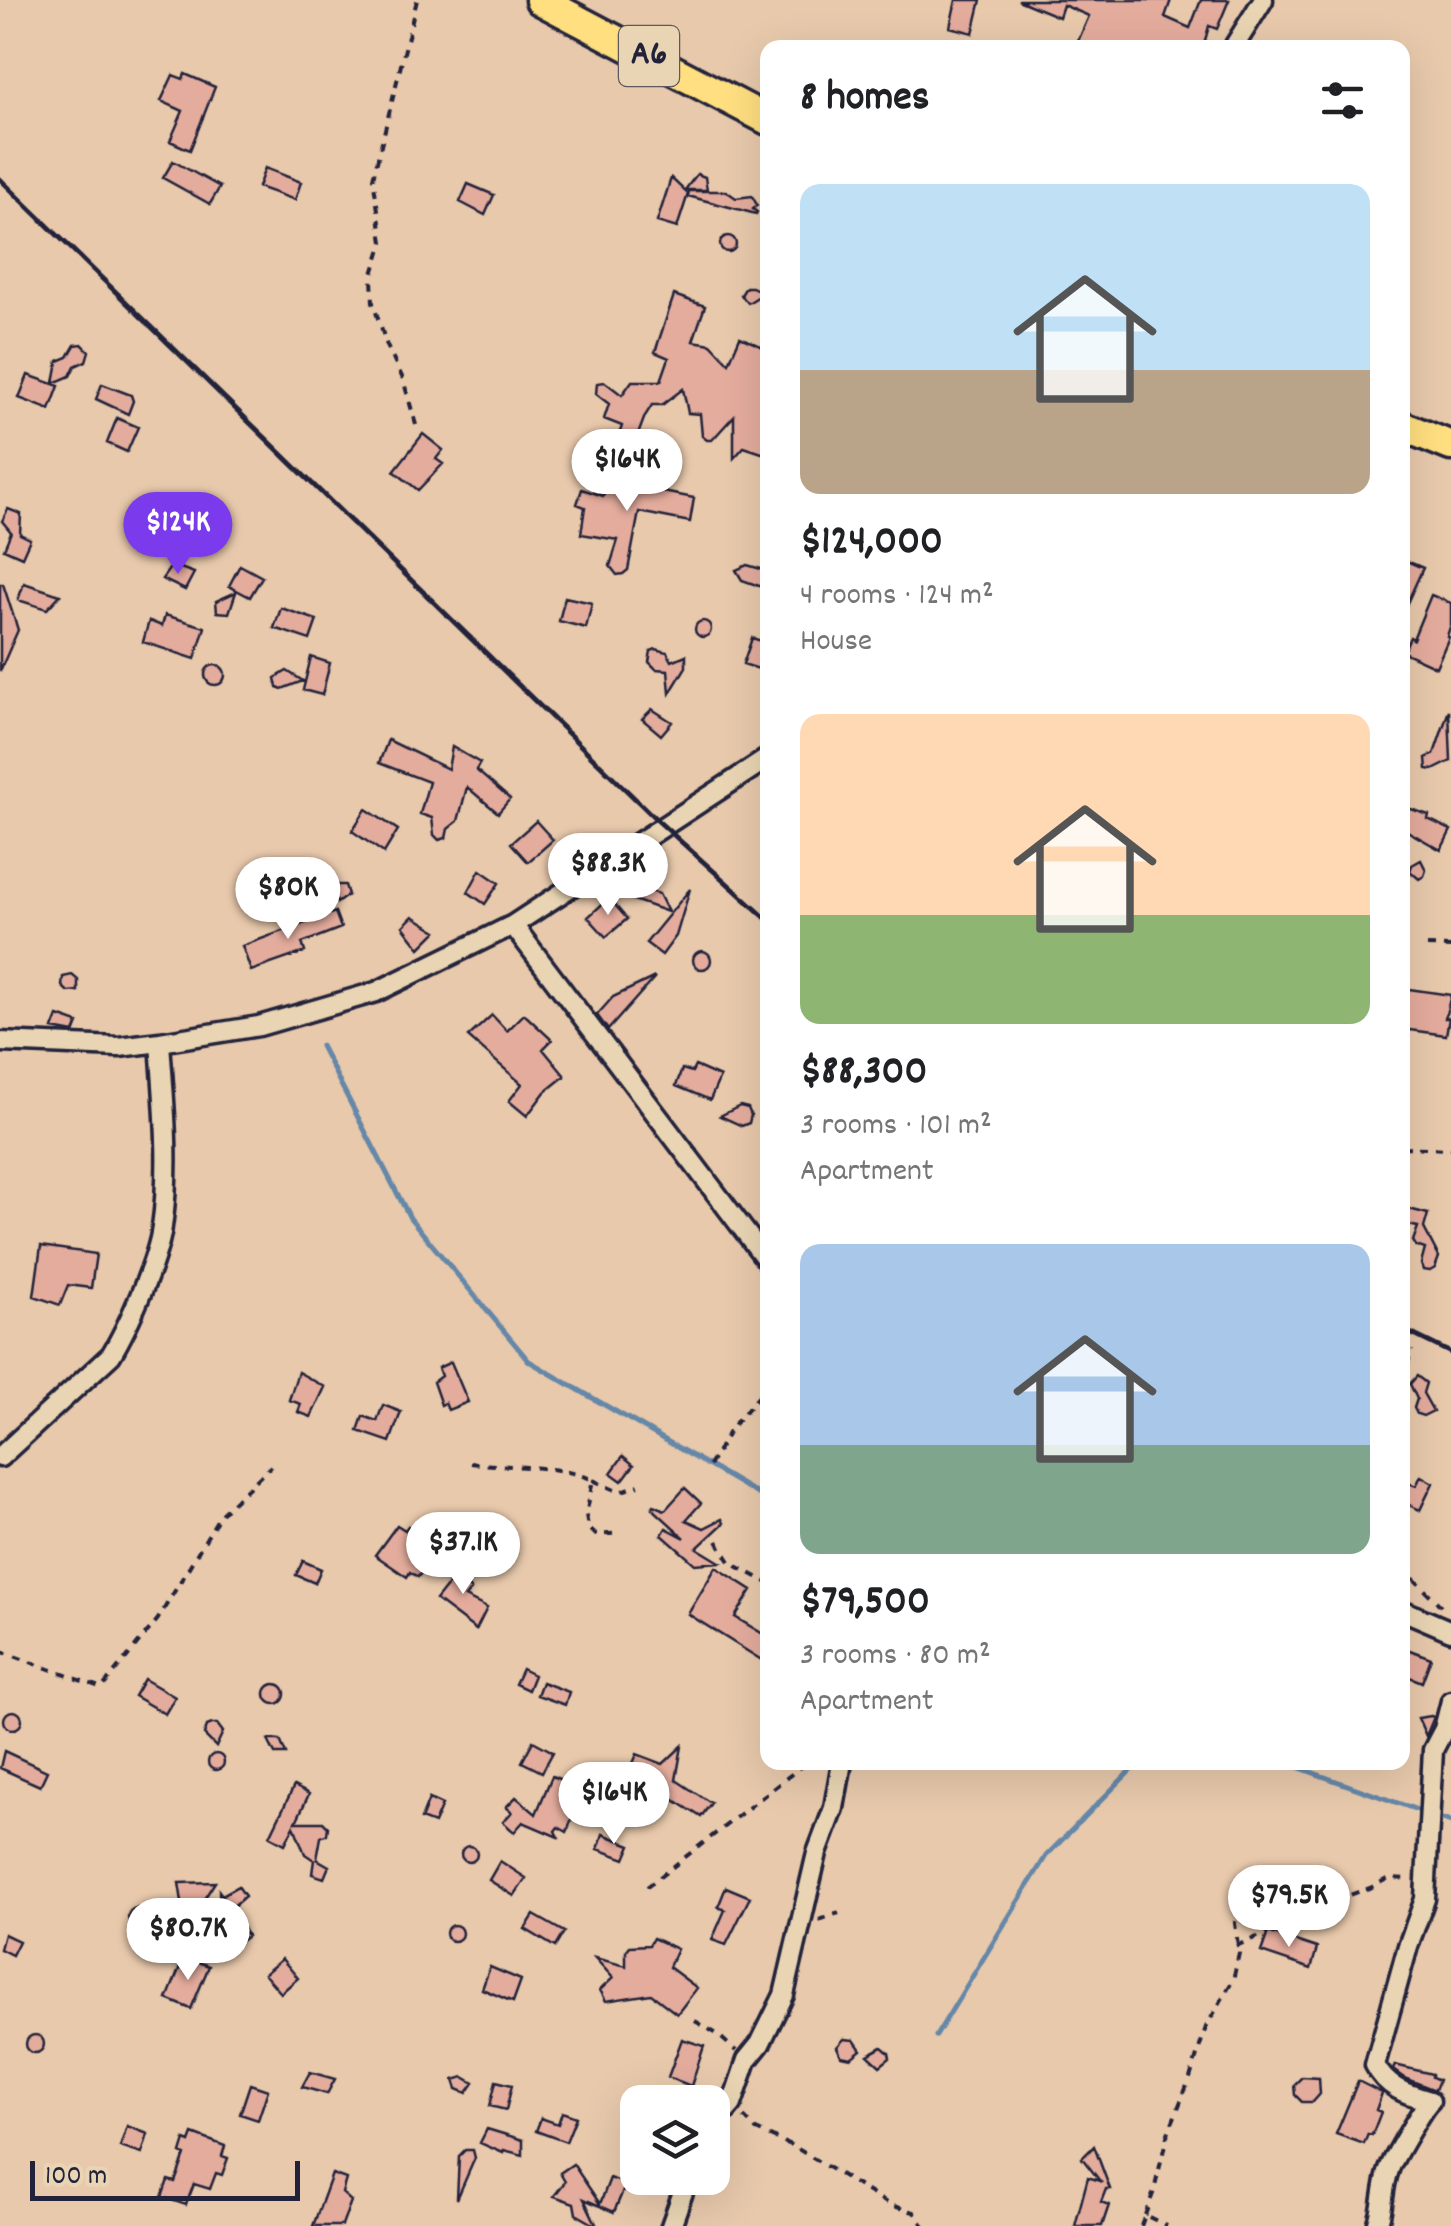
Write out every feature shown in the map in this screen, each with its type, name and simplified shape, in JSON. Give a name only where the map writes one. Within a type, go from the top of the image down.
[{"type":"main road","name":"A6","points":[[540,0],[760,116]]},
{"type":"main road","points":[[1410,429],[1451,446]]},
{"type":"street","points":[[1239,40],[1263,0]]},
{"type":"street","points":[[0,1042],[120,1047],[160,1042],[259,1026],[376,992],[513,925],[760,763]]},
{"type":"street","points":[[513,925],[760,1251]]},
{"type":"street","points":[[0,1457],[111,1355],[150,1269],[162,1228],[166,1140],[160,1042]]},
{"type":"street","points":[[1410,1613],[1451,1631]]},
{"type":"street","points":[[1378,2226],[1388,2172],[1430,2101],[1384,2082],[1376,2068],[1376,2057],[1408,1946],[1423,1910],[1433,1750],[1451,1701]]},
{"type":"street","points":[[730,2106],[746,2060],[760,2044],[784,1995],[841,1770]]},
{"type":"street","points":[[671,2226],[682,2195]]},
{"type":"path","points":[[416,425],[403,378],[373,303],[372,277],[384,242],[373,178],[417,0]]},
{"type":"path","points":[[1427,946],[1451,948]]},
{"type":"path","points":[[1410,1147],[1451,1149]]},
{"type":"path","points":[[1410,1356],[1412,1350]]},
{"type":"path","points":[[709,1466],[731,1428],[760,1395]]},
{"type":"path","points":[[472,1463],[572,1470],[620,1492],[639,1484]]},
{"type":"path","points":[[0,1651],[102,1688],[158,1619],[220,1514],[271,1466]]},
{"type":"path","points":[[593,1480],[586,1515],[588,1527],[596,1535],[621,1533]]},
{"type":"path","points":[[717,1541],[732,1563],[760,1579]]},
{"type":"path","points":[[1410,1574],[1450,1613]]},
{"type":"path","points":[[647,1887],[797,1770]]},
{"type":"path","points":[[1142,2226],[1167,2136],[1206,2027],[1233,1980],[1239,1953],[1239,1901],[1261,1878],[1278,1878],[1316,1891],[1326,1904]]},
{"type":"path","points":[[1236,1946],[1299,1923],[1319,1913],[1326,1904],[1389,1878],[1425,1880]]},
{"type":"path","points":[[695,2021],[717,2034],[746,2060]]},
{"type":"path","points":[[732,2104],[756,2130],[793,2146],[890,2205],[914,2212],[924,2226]]},
{"type":"path","points":[[1145,2215],[1167,2226]]},
{"type":"building","points":[[956,0],[981,0],[973,33],[950,27]]},
{"type":"building","points":[[1018,0],[1171,0],[1165,17],[1190,28],[1201,0],[1229,0],[1217,29],[1209,26],[1205,40],[1078,40],[1089,16],[1063,5],[1059,17]]},
{"type":"building","points":[[185,74],[215,87],[190,150],[170,141],[183,111],[161,101],[173,75],[183,79]]},
{"type":"building","points":[[173,161],[220,187],[210,204],[163,178]]},
{"type":"building","points":[[265,168],[301,182],[295,200],[258,187]]},
{"type":"building","points":[[697,174],[705,177],[707,190],[685,190]]},
{"type":"building","points":[[671,178],[688,194],[677,228],[657,222]]},
{"type":"building","points":[[468,184],[494,195],[485,215],[460,202]]},
{"type":"building","points":[[689,191],[726,191],[736,198],[752,196],[757,212],[688,196]]},
{"type":"building","points":[[728,236],[736,244],[728,252],[720,244]]},
{"type":"building","points":[[746,287],[760,291],[760,296],[748,303],[741,295]]},
{"type":"building","points":[[674,295],[705,306],[693,341],[711,344],[729,363],[740,337],[760,346],[760,452],[744,447],[734,458],[734,416],[712,440],[702,436],[700,414],[688,413],[683,389],[662,405],[652,405],[636,440],[619,435],[622,426],[604,419],[609,404],[596,394],[597,383],[605,382],[622,395],[632,381],[661,381],[669,358],[655,352]]},
{"type":"building","points":[[82,344],[89,351],[86,361],[75,366],[70,376],[54,383],[58,361],[68,357],[75,345]]},
{"type":"building","points":[[28,375],[59,386],[50,410],[19,398]]},
{"type":"building","points":[[102,384],[131,395],[128,414],[96,399]]},
{"type":"building","points":[[117,418],[138,427],[127,452],[107,443]]},
{"type":"building","points":[[423,434],[443,450],[436,459],[443,464],[418,490],[394,471]]},
{"type":"building","points":[[611,472],[634,480],[632,486],[694,498],[690,522],[639,512],[628,570],[617,575],[610,566],[618,540],[581,534],[585,507],[577,504],[582,489],[603,496]]},
{"type":"building","points":[[8,509],[21,514],[20,534],[30,539],[22,557],[4,549],[11,532],[2,521]]},
{"type":"building","points":[[1410,562],[1423,568],[1410,596]]},
{"type":"building","points":[[172,565],[194,573],[185,590],[162,579]]},
{"type":"building","points":[[240,565],[262,577],[250,597],[229,586]]},
{"type":"building","points":[[747,565],[760,569],[760,586],[742,580],[736,570]]},
{"type":"building","points":[[24,583],[60,595],[47,609],[18,600]]},
{"type":"building","points":[[0,584],[18,630],[0,671]]},
{"type":"building","points":[[236,592],[229,613],[217,612],[216,601]]},
{"type":"building","points":[[1431,595],[1451,603],[1449,637],[1436,667],[1410,655],[1410,637],[1413,639]]},
{"type":"building","points":[[565,597],[592,603],[586,628],[559,621]]},
{"type":"building","points":[[281,608],[317,620],[310,640],[274,628]]},
{"type":"building","points":[[165,615],[205,627],[195,659],[143,642],[149,621],[162,626]]},
{"type":"building","points":[[703,621],[711,629],[703,637],[695,629]]},
{"type":"building","points":[[752,638],[760,640],[760,669],[743,664]]},
{"type":"building","points":[[651,651],[667,652],[672,661],[686,655],[686,667],[670,693],[668,670],[656,669],[649,662]]},
{"type":"building","points":[[311,657],[330,663],[322,695],[303,690]]},
{"type":"building","points":[[215,665],[225,675],[215,685],[205,675]]},
{"type":"building","points":[[287,671],[303,681],[282,689],[277,687],[275,678]]},
{"type":"building","points":[[652,709],[672,722],[661,735],[642,719]]},
{"type":"building","points":[[1449,710],[1451,761],[1427,769],[1426,758],[1434,754]]},
{"type":"building","points":[[388,740],[448,769],[452,747],[480,763],[476,770],[510,799],[498,813],[467,787],[458,821],[448,829],[446,838],[439,840],[434,835],[432,818],[420,814],[429,782],[379,763]]},
{"type":"building","points":[[366,809],[398,830],[384,853],[352,831]]},
{"type":"building","points":[[1410,809],[1429,815],[1428,819],[1451,830],[1441,850],[1410,833]]},
{"type":"building","points":[[536,821],[553,840],[528,862],[511,843]]},
{"type":"building","points":[[1421,860],[1426,870],[1419,879],[1410,871]]},
{"type":"building","points":[[480,870],[499,883],[485,904],[468,892]]},
{"type":"building","points":[[629,873],[639,875],[645,889],[659,894],[668,912],[619,895],[622,880]]},
{"type":"building","points":[[331,885],[345,885],[348,895],[337,903]]},
{"type":"building","points":[[690,889],[676,936],[662,955],[646,943]]},
{"type":"building","points":[[609,898],[627,919],[606,937],[588,917]]},
{"type":"building","points":[[335,912],[341,928],[302,943],[305,952],[251,971],[242,946]]},
{"type":"building","points":[[413,916],[437,931],[420,948],[403,926]]},
{"type":"building","points":[[702,951],[711,960],[702,969],[693,960]]},
{"type":"building","points":[[72,975],[78,980],[78,991],[68,992],[62,986],[63,977]]},
{"type":"building","points":[[655,977],[608,1030],[597,1015],[613,997]]},
{"type":"building","points":[[1410,989],[1451,995],[1445,1018],[1449,1018],[1446,1035],[1410,1030]]},
{"type":"building","points":[[524,1014],[552,1040],[543,1049],[565,1076],[545,1092],[527,1116],[509,1101],[522,1084],[468,1037],[492,1015],[507,1031]]},
{"type":"building","points":[[58,1016],[78,1023],[74,1033],[53,1029]]},
{"type":"building","points":[[695,1066],[720,1077],[710,1100],[676,1086],[682,1069],[692,1072]]},
{"type":"building","points":[[740,1106],[748,1108],[749,1123],[742,1126],[720,1116]]},
{"type":"building","points":[[1410,1209],[1428,1214],[1424,1228],[1439,1257],[1430,1271],[1423,1270],[1421,1264],[1425,1249],[1413,1241],[1418,1227],[1410,1226]]},
{"type":"building","points":[[41,1246],[96,1254],[91,1288],[68,1285],[60,1305],[34,1296]]},
{"type":"building","points":[[451,1362],[468,1402],[448,1410],[445,1403],[441,1405],[433,1382],[441,1376],[438,1368]]},
{"type":"building","points":[[298,1372],[325,1387],[311,1417],[298,1412],[301,1404],[289,1400]]},
{"type":"building","points":[[1417,1376],[1426,1383],[1423,1393],[1433,1411],[1423,1416],[1414,1408],[1417,1399],[1410,1384]]},
{"type":"building","points":[[383,1405],[401,1412],[390,1442],[358,1431],[363,1416],[377,1421]]},
{"type":"building","points":[[623,1456],[634,1465],[622,1481],[611,1473]]},
{"type":"building","points":[[1421,1476],[1433,1483],[1420,1510],[1410,1506],[1410,1483],[1416,1486]]},
{"type":"building","points":[[685,1488],[701,1503],[686,1520],[704,1528],[722,1519],[724,1523],[697,1548],[720,1562],[695,1564],[662,1535],[666,1528],[685,1538],[652,1508],[654,1505],[665,1510]]},
{"type":"building","points":[[397,1525],[405,1530],[408,1526],[439,1548],[418,1577],[410,1572],[407,1577],[375,1555]]},
{"type":"building","points":[[303,1561],[321,1569],[315,1583],[296,1575]]},
{"type":"building","points":[[467,1561],[479,1570],[467,1586],[471,1590],[465,1597],[487,1608],[476,1630],[436,1600]]},
{"type":"building","points":[[716,1567],[752,1590],[735,1617],[760,1632],[760,1659],[688,1614]]},
{"type":"building","points":[[1410,1650],[1431,1658],[1422,1682],[1410,1677]]},
{"type":"building","points":[[522,1669],[534,1675],[528,1690],[515,1684]]},
{"type":"building","points":[[144,1679],[175,1697],[165,1714],[134,1696]]},
{"type":"building","points":[[542,1682],[569,1692],[565,1705],[537,1695]]},
{"type":"building","points":[[275,1684],[285,1694],[275,1704],[265,1694]]},
{"type":"building","points":[[13,1711],[20,1713],[20,1727],[13,1729],[6,1727],[4,1720],[6,1713]]},
{"type":"building","points":[[1434,1717],[1426,1736],[1418,1718]]},
{"type":"building","points":[[212,1724],[223,1732],[216,1747],[204,1735]]},
{"type":"building","points":[[268,1740],[280,1740],[286,1754],[275,1754]]},
{"type":"building","points":[[533,1741],[553,1752],[542,1772],[522,1762]]},
{"type":"building","points":[[682,1746],[676,1780],[711,1803],[701,1817],[673,1799],[626,1780],[637,1754],[663,1764]]},
{"type":"building","points":[[4,1751],[47,1771],[40,1786],[0,1768]]},
{"type":"building","points":[[216,1754],[224,1762],[216,1770],[208,1762]]},
{"type":"building","points":[[552,1776],[590,1792],[582,1813],[575,1810],[567,1832],[558,1827],[558,1837],[523,1822],[514,1832],[503,1822],[512,1812],[506,1807],[516,1797],[536,1814]]},
{"type":"building","points":[[294,1786],[309,1794],[296,1822],[323,1822],[328,1827],[327,1834],[321,1837],[317,1859],[329,1866],[324,1878],[312,1874],[314,1860],[305,1854],[294,1826],[285,1844],[270,1836]]},
{"type":"building","points":[[429,1799],[442,1805],[434,1824],[421,1819]]},
{"type":"building","points":[[603,1834],[631,1845],[625,1859],[598,1849]]},
{"type":"building","points":[[469,1846],[477,1854],[469,1862],[461,1854]]},
{"type":"building","points":[[500,1861],[526,1878],[514,1896],[489,1880]]},
{"type":"building","points":[[215,1882],[186,1927],[179,1883]]},
{"type":"building","points":[[238,1886],[245,1896],[230,1909],[236,1925],[247,1936],[237,1944],[229,1939],[228,1929],[220,1922],[219,1891],[222,1895]]},
{"type":"building","points":[[726,1887],[750,1897],[726,1945],[712,1940],[725,1910],[718,1907]]},
{"type":"building","points":[[1262,1904],[1277,1909],[1271,1927],[1256,1922]]},
{"type":"building","points":[[137,1908],[144,1910],[144,1924],[137,1926],[130,1924],[128,1917],[130,1910]]},
{"type":"building","points":[[534,1915],[564,1932],[555,1947],[525,1929]]},
{"type":"building","points":[[454,1925],[462,1933],[454,1941],[446,1933]]},
{"type":"building","points":[[1268,1932],[1317,1948],[1311,1969],[1261,1952]]},
{"type":"building","points":[[4,1934],[19,1941],[12,1955],[0,1949]]},
{"type":"building","points":[[160,1935],[186,1942],[178,1963],[153,1954]]},
{"type":"building","points":[[653,1938],[677,1949],[669,1967],[697,1988],[677,2014],[651,1994],[606,2001],[600,1990],[613,1978],[595,1958],[626,1966],[630,1946],[649,1945]]},
{"type":"building","points":[[184,1957],[209,1966],[191,2009],[167,1999]]},
{"type":"building","points":[[282,1959],[298,1978],[281,1993],[264,1974]]},
{"type":"building","points":[[490,1967],[521,1980],[513,2002],[482,1989]]},
{"type":"building","points":[[35,2035],[42,2037],[42,2051],[35,2053],[28,2051],[26,2044],[28,2037]]},
{"type":"building","points":[[682,2039],[704,2046],[691,2085],[668,2077]]},
{"type":"building","points":[[844,2039],[854,2040],[861,2050],[851,2058],[841,2056],[837,2047]]},
{"type":"building","points":[[882,2047],[890,2058],[880,2066],[868,2055]]},
{"type":"building","points":[[1395,2065],[1432,2074],[1439,2080],[1435,2090],[1404,2078],[1393,2070]]},
{"type":"building","points":[[310,2072],[335,2079],[327,2094],[302,2087]]},
{"type":"building","points":[[464,2077],[474,2083],[467,2093],[457,2089],[454,2080]]},
{"type":"building","points":[[1302,2077],[1319,2078],[1320,2094],[1313,2102],[1302,2102],[1295,2095],[1294,2085]]},
{"type":"building","points":[[496,2081],[512,2085],[506,2110],[490,2106]]},
{"type":"building","points":[[1358,2081],[1382,2093],[1376,2110],[1381,2112],[1364,2144],[1336,2134]]},
{"type":"building","points":[[250,2084],[268,2090],[258,2120],[240,2114]]},
{"type":"building","points":[[562,2112],[576,2117],[566,2142],[536,2131],[541,2118],[558,2124]]},
{"type":"building","points":[[127,2126],[148,2134],[142,2154],[120,2147]]},
{"type":"building","points":[[487,2129],[523,2140],[523,2155],[504,2150],[503,2153],[480,2143]]},
{"type":"building","points":[[193,2134],[225,2146],[222,2156],[228,2158],[222,2175],[216,2173],[210,2189],[194,2184],[186,2205],[162,2197],[168,2180],[175,2182],[185,2155],[181,2153],[185,2140],[190,2142]]},
{"type":"building","points":[[1094,2146],[1110,2189],[1106,2189],[1101,2202],[1109,2205],[1102,2226],[1075,2226],[1088,2177],[1100,2181],[1082,2158]]},
{"type":"building","points":[[465,2150],[473,2150],[475,2158],[457,2199],[459,2156]]},
{"type":"building","points":[[573,2164],[600,2204],[610,2178],[620,2182],[621,2195],[614,2212],[584,2199],[597,2226],[576,2214],[574,2203],[554,2196],[565,2182],[560,2173]]},
{"type":"building","points":[[332,2174],[346,2179],[342,2193],[351,2201],[342,2226],[313,2226]]},
{"type":"waterway","points":[[321,1046],[410,1218],[529,1361],[760,1495]]},
{"type":"waterway","points":[[936,2036],[1046,1856],[1131,1770]]},
{"type":"waterway","points":[[1305,1770],[1451,1822]]},
{"type":"railway","points":[[0,179],[658,821],[760,913]]},
{"type":"railway","points":[[1410,1333],[1451,1353]]}]
